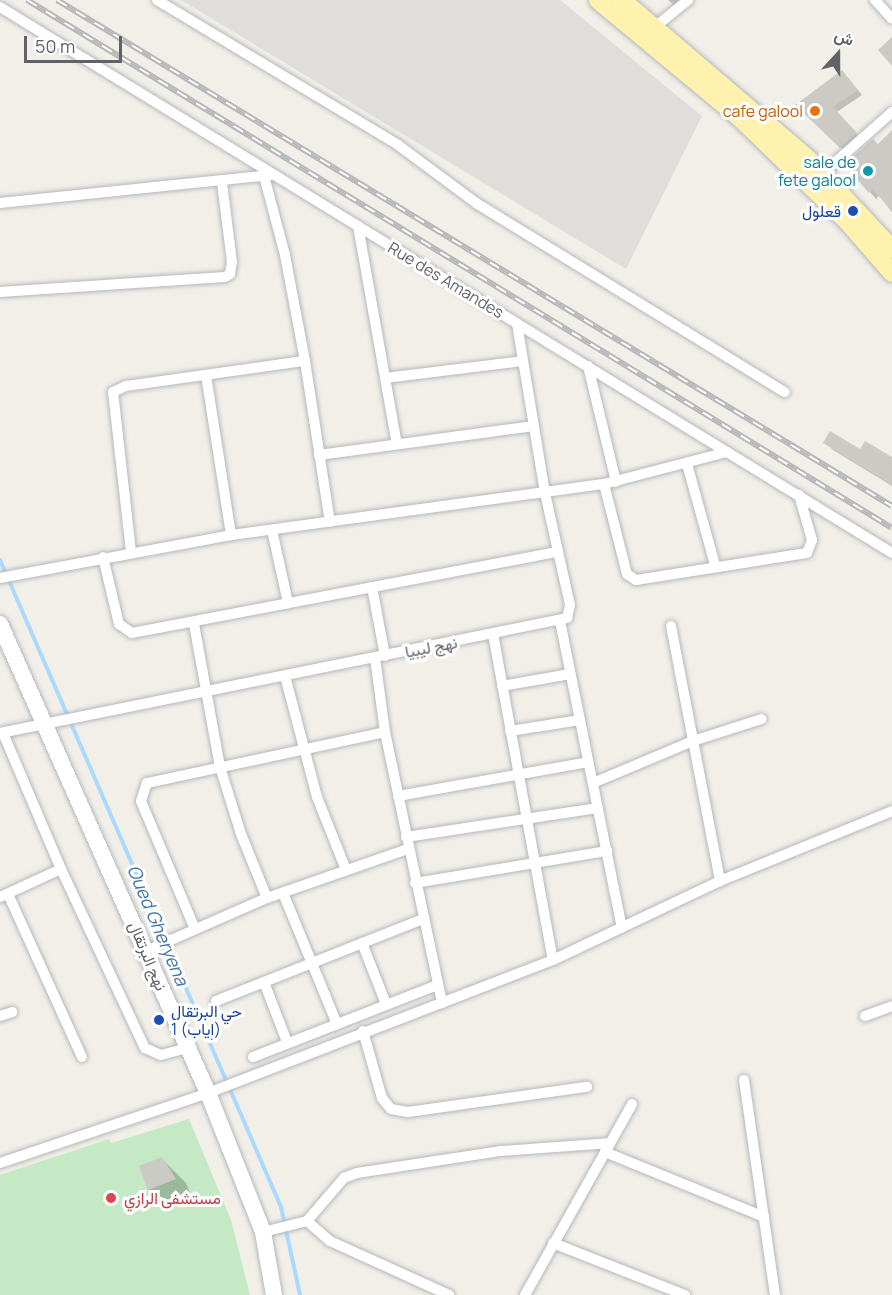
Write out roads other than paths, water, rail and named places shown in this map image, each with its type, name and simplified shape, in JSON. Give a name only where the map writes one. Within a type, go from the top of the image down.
[{"type":"main road","points":[[598,0],[739,117],[839,213],[892,273]]},
{"type":"main road","points":[[622,0],[749,106],[822,174],[892,249]]},
{"type":"street","points":[[157,0],[398,145],[476,203],[785,392]]},
{"type":"street","points":[[655,27],[687,0]]},
{"type":"street","points":[[875,0],[892,19]]},
{"type":"street","name":"Rue des Amandes","points":[[0,7],[269,175],[358,226],[892,553]]},
{"type":"street","points":[[822,174],[892,112]]},
{"type":"street","points":[[0,204],[222,183],[269,175],[305,361],[330,522]]},
{"type":"street","points":[[0,292],[225,278],[230,274],[232,262],[222,183]]},
{"type":"street","points":[[358,226],[397,444]]},
{"type":"street","points":[[517,323],[545,493],[570,610],[567,618],[560,621],[622,928]]},
{"type":"street","points":[[131,552],[113,392],[126,386],[305,361]]},
{"type":"street","points":[[385,378],[523,361]]},
{"type":"street","points":[[588,366],[616,482]]},
{"type":"street","points":[[206,375],[231,535]]},
{"type":"street","points":[[320,455],[534,426]]},
{"type":"street","points":[[0,578],[231,535],[616,482],[727,452]]},
{"type":"street","points":[[687,464],[715,565]]},
{"type":"street","points":[[604,484],[630,577],[644,579],[811,550],[812,540],[799,495]]},
{"type":"street","points":[[272,530],[288,603]]},
{"type":"street","points":[[103,557],[118,624],[124,630],[139,632],[194,624],[288,603],[558,552]]},
{"type":"street","points":[[372,587],[385,732],[442,1004]]},
{"type":"street","name":"نهج ليبيا","points":[[2,733],[560,621]]},
{"type":"street","name":"نهج البرتقال","points":[[0,624],[53,723],[152,948],[188,1048],[214,1091],[270,1231],[274,1295]]},
{"type":"street","points":[[194,624],[220,767],[241,834],[267,898]]},
{"type":"street","points":[[671,626],[720,881]]},
{"type":"street","points":[[492,634],[553,960]]},
{"type":"street","points":[[502,686],[570,674]]},
{"type":"street","points":[[285,676],[317,797],[346,870]]},
{"type":"street","points":[[593,783],[693,741],[762,719]]},
{"type":"street","points":[[510,731],[580,720]]},
{"type":"street","points":[[190,931],[141,793],[147,783],[385,732]]},
{"type":"street","points":[[2,733],[61,869],[145,1048],[161,1055],[188,1048]]},
{"type":"street","points":[[398,795],[588,762]]},
{"type":"street","points":[[152,948],[267,898],[346,870],[407,843],[526,819],[598,808]]},
{"type":"street","points":[[0,1164],[214,1091],[363,1031],[442,1004],[553,960],[720,881],[892,811]]},
{"type":"street","points":[[415,883],[535,865],[607,851]]},
{"type":"street","points":[[61,869],[4,895],[82,1058]]},
{"type":"street","points":[[283,892],[337,1024]]},
{"type":"street","points":[[216,1001],[423,919]]},
{"type":"street","points":[[362,943],[386,1004]]},
{"type":"street","points":[[264,982],[287,1042]]},
{"type":"street","points":[[253,1057],[438,985]]},
{"type":"street","points":[[865,1016],[892,1006]]},
{"type":"street","points":[[0,1016],[12,1012]]},
{"type":"street","points":[[363,1031],[382,1098],[391,1109],[408,1112],[586,1087]]},
{"type":"street","points":[[744,1080],[775,1295]]},
{"type":"street","points":[[525,1295],[632,1104]]},
{"type":"street","points":[[270,1231],[304,1222],[336,1185],[357,1173],[501,1151],[607,1148],[764,1217]]},
{"type":"street","points":[[304,1222],[330,1241],[449,1295]]},
{"type":"street","points":[[553,1243],[685,1295]]},
{"type":"waterway","name":"Oued Gheryena","points":[[0,560],[281,1207],[300,1295]]},
{"type":"railway","points":[[27,0],[892,528]]},
{"type":"railway","points":[[57,0],[892,506]]},
{"type":"place","name":"cafe galool","points":[[815,111]]},
{"type":"place","name":"sale de fete galool","points":[[868,171]]},
{"type":"place","name":"قعلول","points":[[853,211]]},
{"type":"place","name":"حي البرتقال 1 (إياب)","points":[[159,1020]]},
{"type":"place","name":"مستشفى الرازي","points":[[111,1198]]}]
